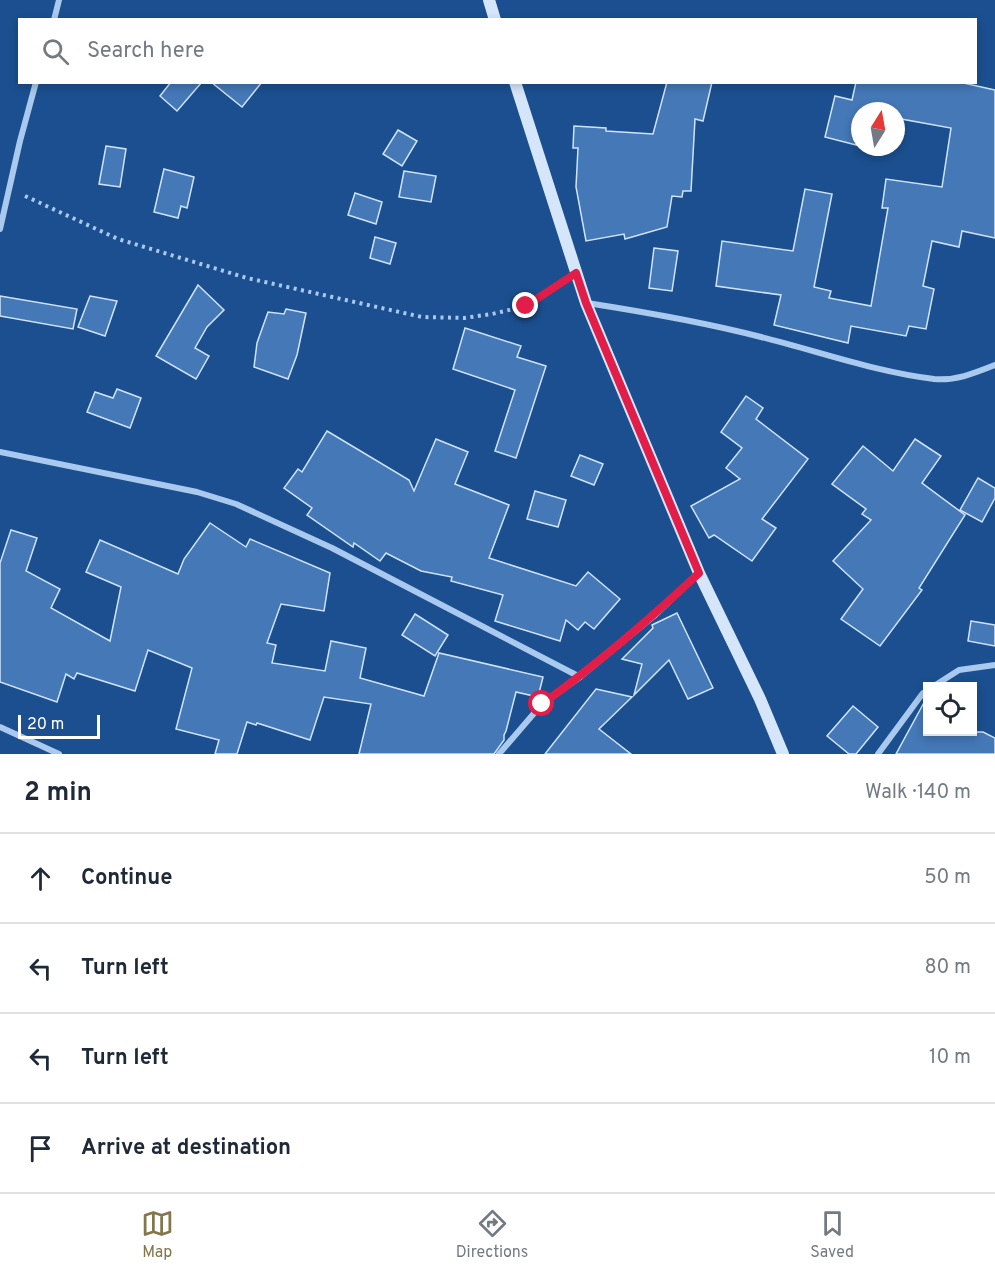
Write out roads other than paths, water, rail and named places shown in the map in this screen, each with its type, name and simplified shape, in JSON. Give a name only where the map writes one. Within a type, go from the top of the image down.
[{"type":"street","points":[[54,18],[59,0]]},
{"type":"street","points":[[489,0],[494,18]]},
{"type":"street","points":[[0,229],[35,84]]},
{"type":"street","points":[[516,84],[586,303],[699,573],[760,699],[783,754]]},
{"type":"street","points":[[586,303],[668,315],[762,337],[854,363],[935,379],[968,376],[995,365]]},
{"type":"street","points":[[0,452],[197,492],[236,504],[352,558],[580,677]]},
{"type":"street","points":[[499,754],[542,704],[580,677],[654,616],[699,573]]},
{"type":"street","points":[[941,682],[959,670],[995,665]]},
{"type":"street","points":[[878,754],[923,693]]},
{"type":"street","points":[[0,727],[59,754]]}]
